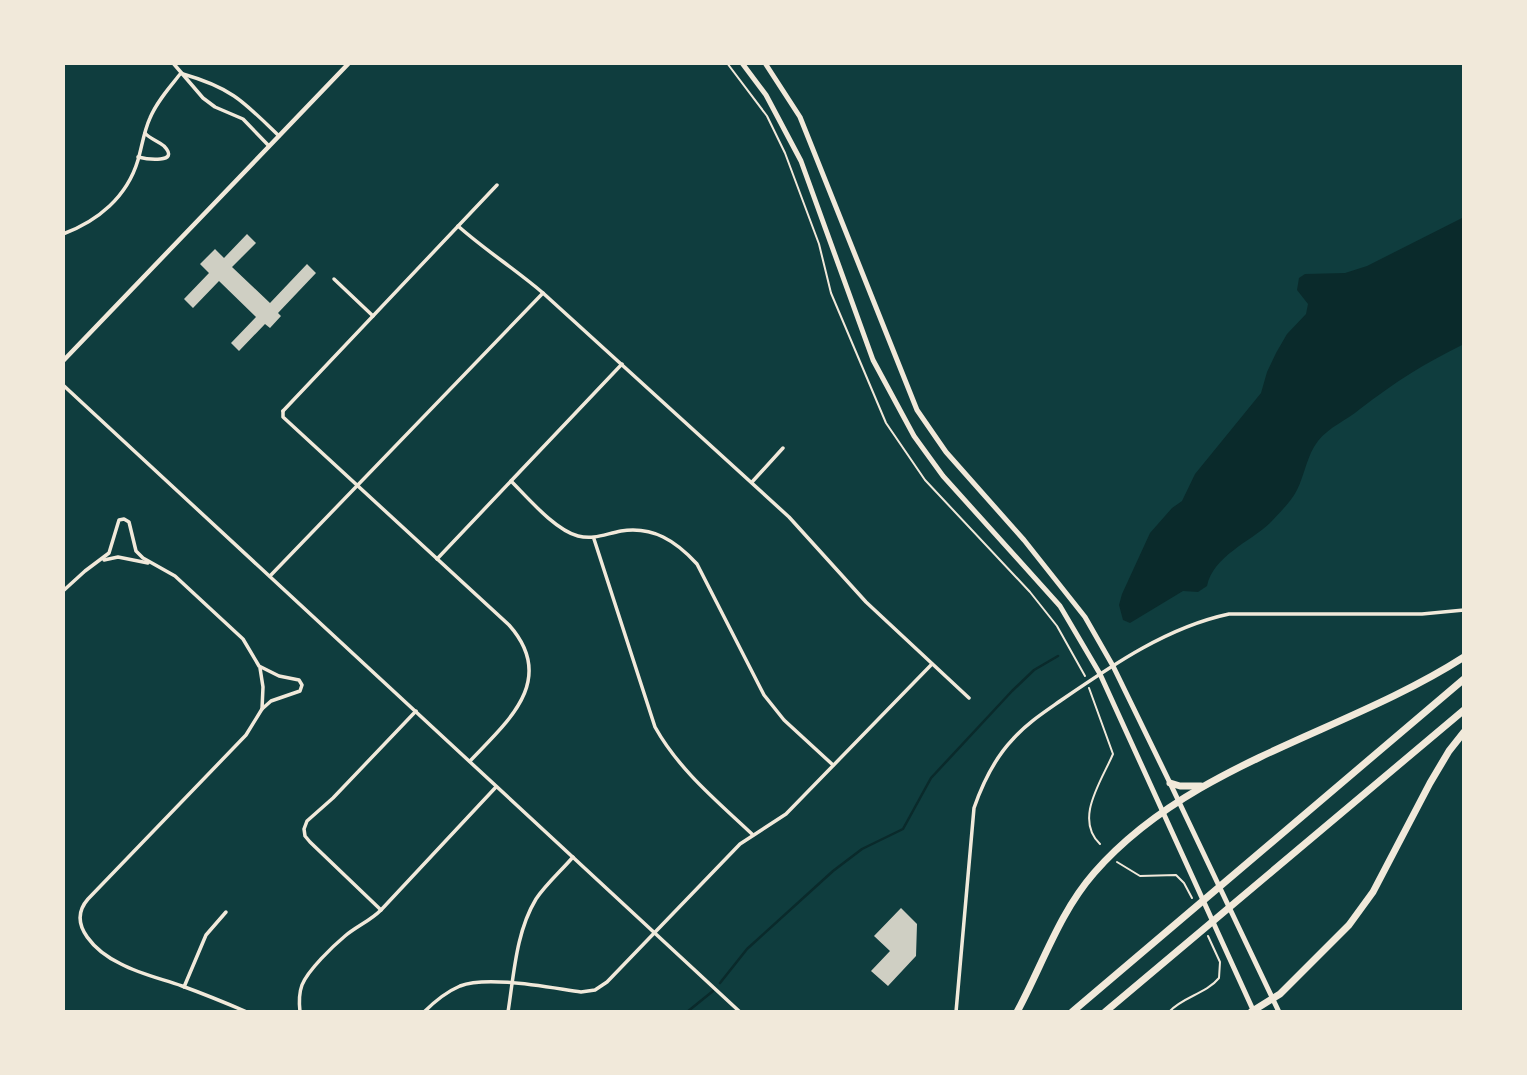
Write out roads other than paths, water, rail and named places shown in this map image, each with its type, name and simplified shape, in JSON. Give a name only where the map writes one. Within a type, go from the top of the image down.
[{"type":"highway","points":[[1017,1012],[1065,915],[1093,874],[1134,834],[1201,786],[1380,704],[1464,657]]},
{"type":"highway","points":[[1072,1012],[1464,679]]},
{"type":"highway","points":[[1105,1012],[1464,710]]},
{"type":"highway","points":[[1253,1011],[1280,994],[1349,925],[1373,892],[1430,783],[1464,732]]},
{"type":"highway","points":[[1170,783],[1201,786]]},
{"type":"main road","points":[[741,63],[766,95],[802,161],[873,360],[914,436],[943,476],[1060,606],[1100,674],[1253,1011]]},
{"type":"main road","points":[[765,63],[800,117],[917,410],[946,452],[1024,540],[1078,607],[1112,666],[1279,1012]]},
{"type":"street","points":[[63,63],[69,63]]},
{"type":"street","points":[[173,63],[203,98],[215,107],[243,119],[269,146]]},
{"type":"street","points":[[63,361],[349,63]]},
{"type":"street","points":[[63,233],[94,219],[109,207],[131,177],[150,118],[181,73]]},
{"type":"street","points":[[181,73],[228,90],[279,136]]},
{"type":"street","points":[[138,157],[158,161],[167,154],[162,145],[145,133]]},
{"type":"street","points":[[470,761],[514,715],[526,689],[528,668],[524,649],[516,633],[283,416],[281,410],[498,185]]},
{"type":"street","points":[[458,226],[543,293],[752,482],[789,517],[859,594],[969,698]]},
{"type":"street","points":[[334,279],[373,316]]},
{"type":"street","points":[[270,576],[543,293]]},
{"type":"street","points":[[437,559],[622,364]]},
{"type":"street","points":[[63,385],[740,1012]]},
{"type":"street","points":[[752,482],[783,448]]},
{"type":"street","points":[[511,481],[568,533],[594,539],[623,531],[651,531],[673,541],[686,551],[697,564],[764,695],[784,720],[833,765]]},
{"type":"street","points":[[63,592],[109,553],[118,520],[129,522],[136,551],[153,565]]},
{"type":"street","points":[[594,539],[655,727],[687,772],[752,834]]},
{"type":"street","points":[[100,560],[118,557],[133,559],[175,576],[252,651],[260,666],[263,687],[261,709],[246,735],[83,905],[79,920],[81,929],[99,948],[121,964],[247,1012]]},
{"type":"street","points":[[956,1012],[974,808],[982,783],[995,760],[1014,738],[1040,715],[1133,653],[1202,620],[1229,614],[1422,614],[1464,610]]},
{"type":"street","points":[[424,1012],[437,999],[461,986],[486,982],[582,992],[607,982],[752,834],[786,814],[932,664]]},
{"type":"street","points":[[260,666],[268,672],[296,679],[302,685],[300,691],[280,696],[261,709]]},
{"type":"street","points":[[381,910],[310,842],[304,829],[307,821],[333,798],[416,711]]},
{"type":"street","points":[[300,1012],[302,986],[310,972],[345,935],[370,921],[497,787]]},
{"type":"street","points":[[508,1012],[521,934],[528,915],[538,897],[573,856]]},
{"type":"street","points":[[184,987],[206,935],[226,912]]},
{"type":"water","points":[[1464,217],[1464,344],[1398,382],[1322,436],[1311,452],[1292,499],[1262,530],[1224,558],[1211,575],[1207,586],[1198,592],[1183,591],[1130,623],[1123,620],[1119,605],[1122,594],[1150,533],[1172,508],[1182,501],[1195,474],[1261,393],[1276,353],[1287,334],[1306,314],[1308,304],[1297,290],[1299,278],[1305,274],[1345,273],[1367,266]]},
{"type":"waterway","points":[[720,983],[747,949],[833,871],[862,849],[903,829],[931,778],[1012,691],[1034,670],[1058,656]]},
{"type":"waterway","points":[[687,1012],[713,991]]}]
